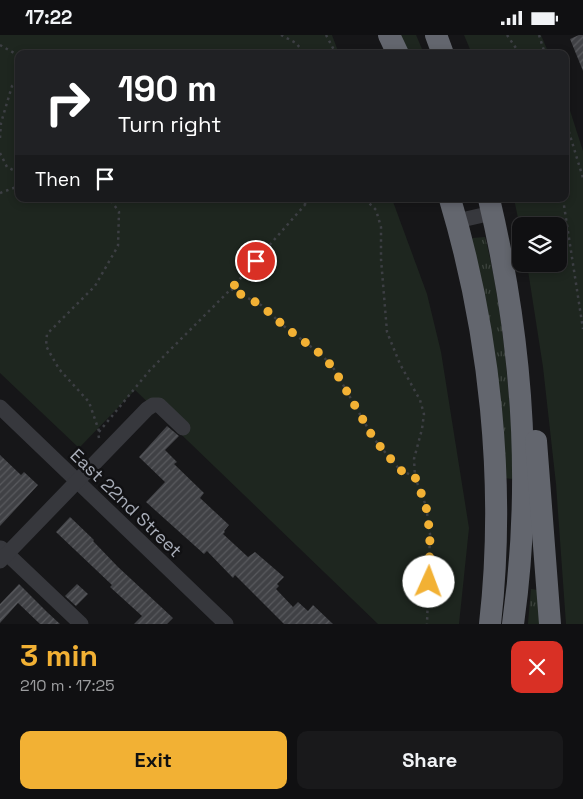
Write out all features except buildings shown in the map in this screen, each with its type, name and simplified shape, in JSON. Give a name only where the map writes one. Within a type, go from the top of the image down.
[{"type":"highway","points":[[389,35],[396,50]]},
{"type":"highway","points":[[436,35],[442,50]]},
{"type":"highway","points":[[451,202],[457,221],[477,313],[492,425],[496,513],[490,624]]},
{"type":"highway","points":[[490,206],[522,347],[533,411],[550,624]]},
{"type":"highway","points":[[502,256],[512,315],[521,410],[522,513],[513,624]]},
{"type":"street","points":[[457,221],[490,206]]},
{"type":"street","points":[[81,624],[2,554],[153,405],[159,405],[183,427]]},
{"type":"street","name":"East 22nd Street","points":[[0,407],[226,624]]},
{"type":"path","points":[[281,35],[296,43],[302,50]]},
{"type":"path","points":[[326,35],[334,50]]},
{"type":"path","points":[[507,35],[517,50]]},
{"type":"path","points":[[539,35],[544,50]]},
{"type":"path","points":[[0,45],[15,55]]},
{"type":"path","points":[[0,138],[1,123],[12,86],[15,84]]},
{"type":"path","points":[[569,132],[583,178]]},
{"type":"path","points":[[0,153],[7,167],[15,171]]},
{"type":"path","points":[[0,193],[15,187]]},
{"type":"path","points":[[106,451],[99,440],[100,432],[89,402],[59,369],[46,346],[47,334],[95,286],[118,246],[119,211],[112,202]]},
{"type":"path","points":[[100,432],[150,370],[231,289],[306,204],[303,202]]},
{"type":"path","points":[[368,202],[376,211],[381,227],[381,259],[387,332],[400,364],[420,400],[424,414],[414,459],[415,477],[426,506],[430,534],[427,624]]},
{"type":"path","points":[[563,202],[583,329]]},
{"type":"path","points":[[231,289],[261,305],[285,327],[322,355],[334,369],[374,439],[400,470],[415,477]]},
{"type":"green space","points":[[0,35],[332,35],[338,50],[15,50],[15,202],[393,202],[427,294],[441,352],[469,528],[459,624],[378,624],[135,390],[79,448],[0,373]]},
{"type":"green space","points":[[398,35],[416,35],[422,50],[404,50]]},
{"type":"green space","points":[[464,35],[541,35],[547,50],[470,50]]},
{"type":"green space","points":[[569,107],[583,151],[583,624],[566,624],[556,484],[543,367],[528,272],[567,272],[567,217],[518,217],[515,202],[569,202]]},
{"type":"green space","points":[[485,237],[502,327],[515,479],[502,478],[468,244],[473,238]]},
{"type":"green space","points":[[531,589],[543,591],[543,624],[528,624]]},
{"type":"route","points":[[256,261],[231,289],[261,305],[285,327],[322,355],[334,369],[374,439],[400,470],[415,477],[426,506],[430,534],[429,582]]}]
